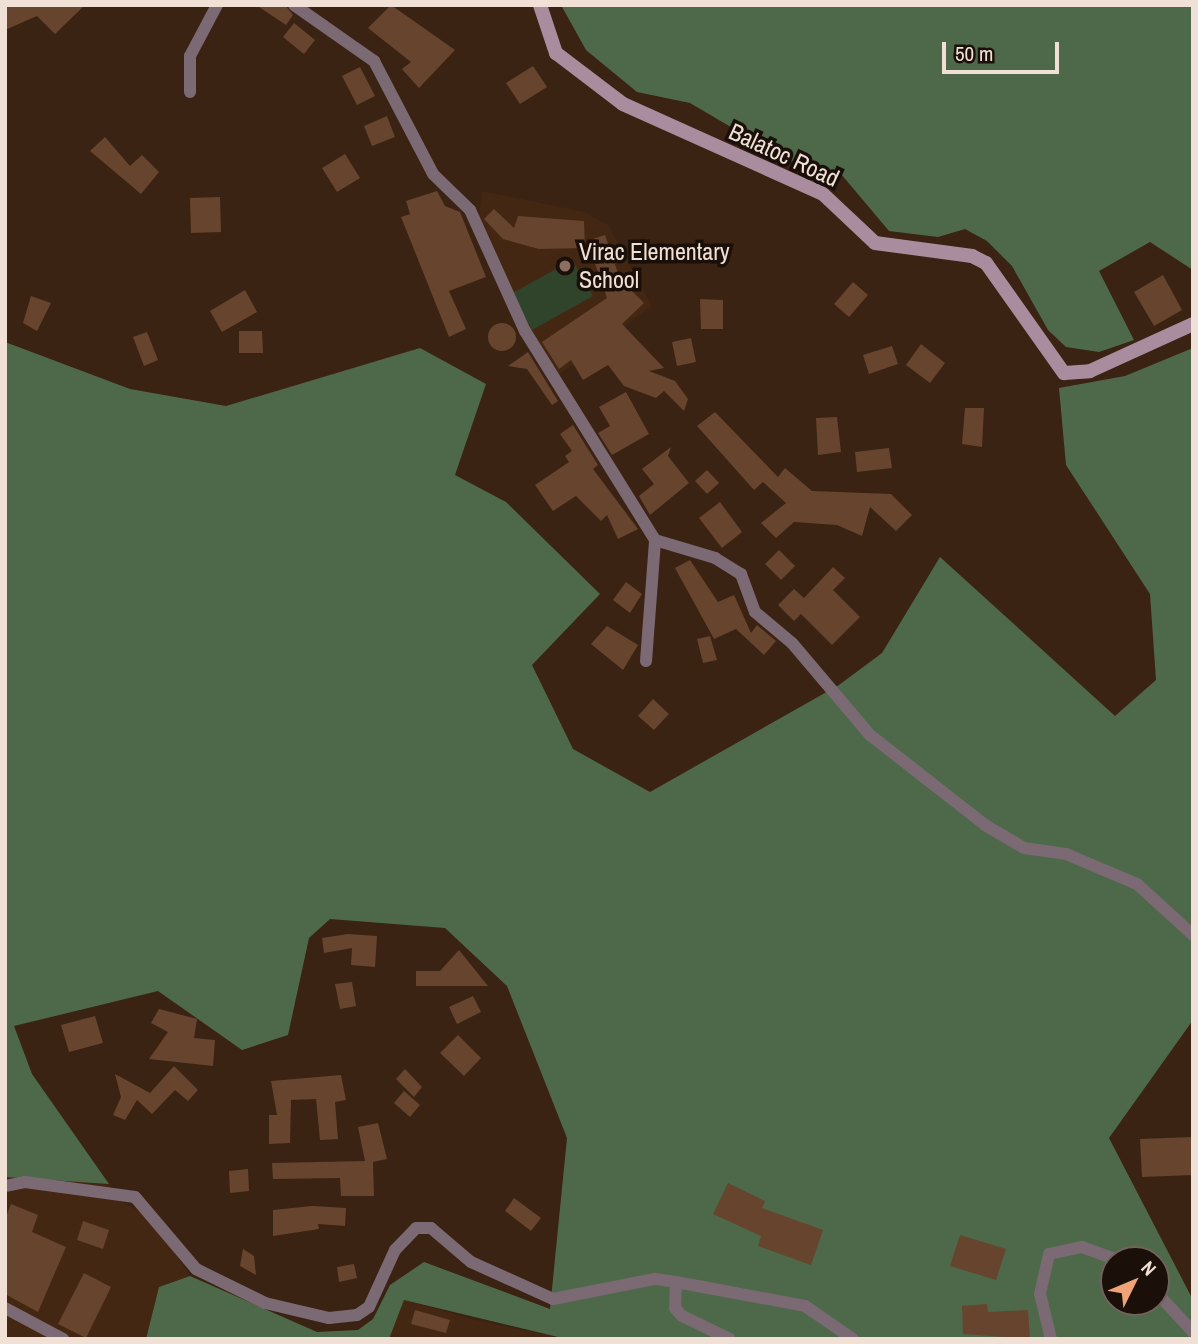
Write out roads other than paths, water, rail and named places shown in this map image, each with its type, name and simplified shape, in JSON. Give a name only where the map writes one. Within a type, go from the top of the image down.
[{"type":"main road","name":"Balatoc Road","points":[[540,5],[556,53],[623,104],[823,194],[875,243],[986,263],[1064,373],[1090,370],[1193,324]]},
{"type":"street","points":[[190,92],[190,57],[217,5]]},
{"type":"street","points":[[294,5],[374,61],[433,173],[470,211],[525,331],[655,540],[646,661]]},
{"type":"street","points":[[655,540],[734,568],[755,612],[792,643],[870,735],[985,825],[1024,848],[1066,854],[1137,884],[1193,935]]},
{"type":"street","points":[[5,1186],[50,1184],[135,1197],[196,1269],[265,1303],[329,1318],[358,1315],[369,1307],[395,1250],[416,1228],[431,1228],[471,1262],[553,1299],[655,1279],[805,1306],[853,1339]]},
{"type":"street","points":[[1051,1339],[1040,1294],[1049,1255],[1082,1247],[1100,1254]]},
{"type":"street","points":[[676,1282],[675,1308],[682,1316],[730,1339]]},
{"type":"street","points":[[5,1308],[62,1339]]},
{"type":"street","points":[[1170,1308],[1193,1332]]},
{"type":"place","name":"Virac Elementary School","points":[[565,266]]}]
